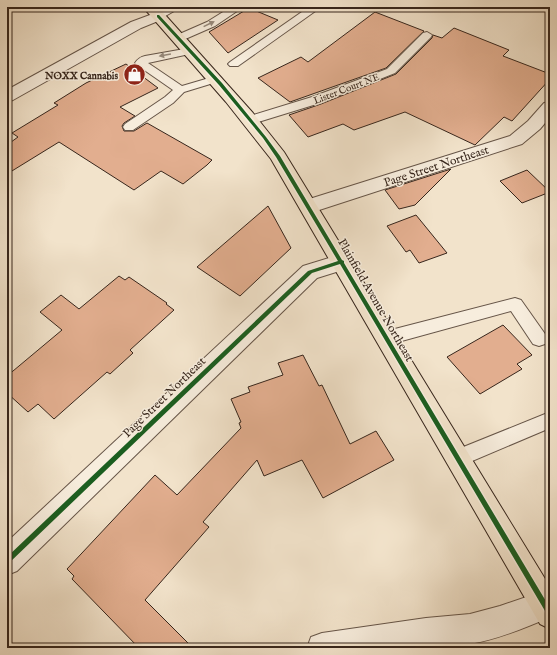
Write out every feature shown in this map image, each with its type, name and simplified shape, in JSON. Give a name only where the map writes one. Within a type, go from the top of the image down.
[{"type":"main road","name":"Plainfield Avenue Northeast","points":[[161,10],[184,44],[252,120],[278,156],[310,206],[547,610]]},
{"type":"street","points":[[7,97],[161,10]]},
{"type":"street","name":"Page Street Northeast","points":[[310,206],[516,140],[550,107]]},
{"type":"street","name":"Page Street Northeast","points":[[7,561],[310,272],[342,262]]},
{"type":"street","points":[[322,648],[427,641],[547,610]]},
{"type":"lane","points":[[180,90],[141,63],[145,59],[184,44],[211,24],[238,7]]},
{"type":"lane","points":[[234,64],[316,7]]},
{"type":"lane","name":"Lister Court NE","points":[[252,120],[316,100],[391,71],[427,35]]},
{"type":"lane","points":[[129,127],[169,100],[180,90],[216,79]]},
{"type":"lane","points":[[387,338],[515,304],[539,339]]},
{"type":"lane","points":[[458,458],[550,420]]},
{"type":"building","points":[[249,8],[278,20],[228,53],[209,32]]},
{"type":"building","points":[[375,12],[424,31],[386,68],[290,102],[258,78],[301,57],[308,62]]},
{"type":"building","points":[[454,28],[509,50],[503,56],[550,74],[550,79],[512,121],[504,117],[475,145],[405,112],[354,130],[343,124],[308,137],[289,115],[396,74],[432,38],[433,35],[442,38]]},
{"type":"building","points":[[126,64],[158,88],[120,107],[135,116],[124,123],[122,126],[124,131],[134,131],[147,123],[212,160],[207,165],[183,184],[161,171],[134,190],[59,142],[7,174],[7,145],[18,137],[12,133],[58,105],[54,103],[86,83]]},
{"type":"building","points":[[451,169],[415,205],[399,209],[385,190]]},
{"type":"building","points":[[527,170],[550,192],[522,203],[500,181]]},
{"type":"building","points":[[268,206],[291,248],[240,296],[197,267]]},
{"type":"building","points":[[416,215],[447,253],[419,263],[410,250],[406,252],[387,226]]},
{"type":"building","points":[[119,276],[125,280],[129,277],[167,303],[166,304],[174,310],[130,350],[133,353],[110,374],[107,372],[54,419],[38,404],[28,412],[7,393],[7,376],[62,330],[40,312],[61,295],[79,309]]},
{"type":"building","points":[[503,325],[532,355],[517,364],[522,369],[480,394],[447,357]]},
{"type":"building","points":[[303,355],[319,386],[322,385],[350,444],[376,431],[394,460],[323,498],[302,460],[264,476],[257,460],[203,522],[209,527],[145,600],[193,648],[139,648],[72,579],[74,576],[67,569],[155,475],[177,495],[241,428],[239,423],[241,422],[231,399],[250,392],[248,387],[283,375],[278,363]]},
{"type":"cycle path","points":[[158,16],[205,67],[264,137],[278,156],[550,614]]},
{"type":"cycle path","points":[[7,561],[310,272],[342,262]]},
{"type":"place","name":"NOXX Cannabis","points":[[134,75]]}]
